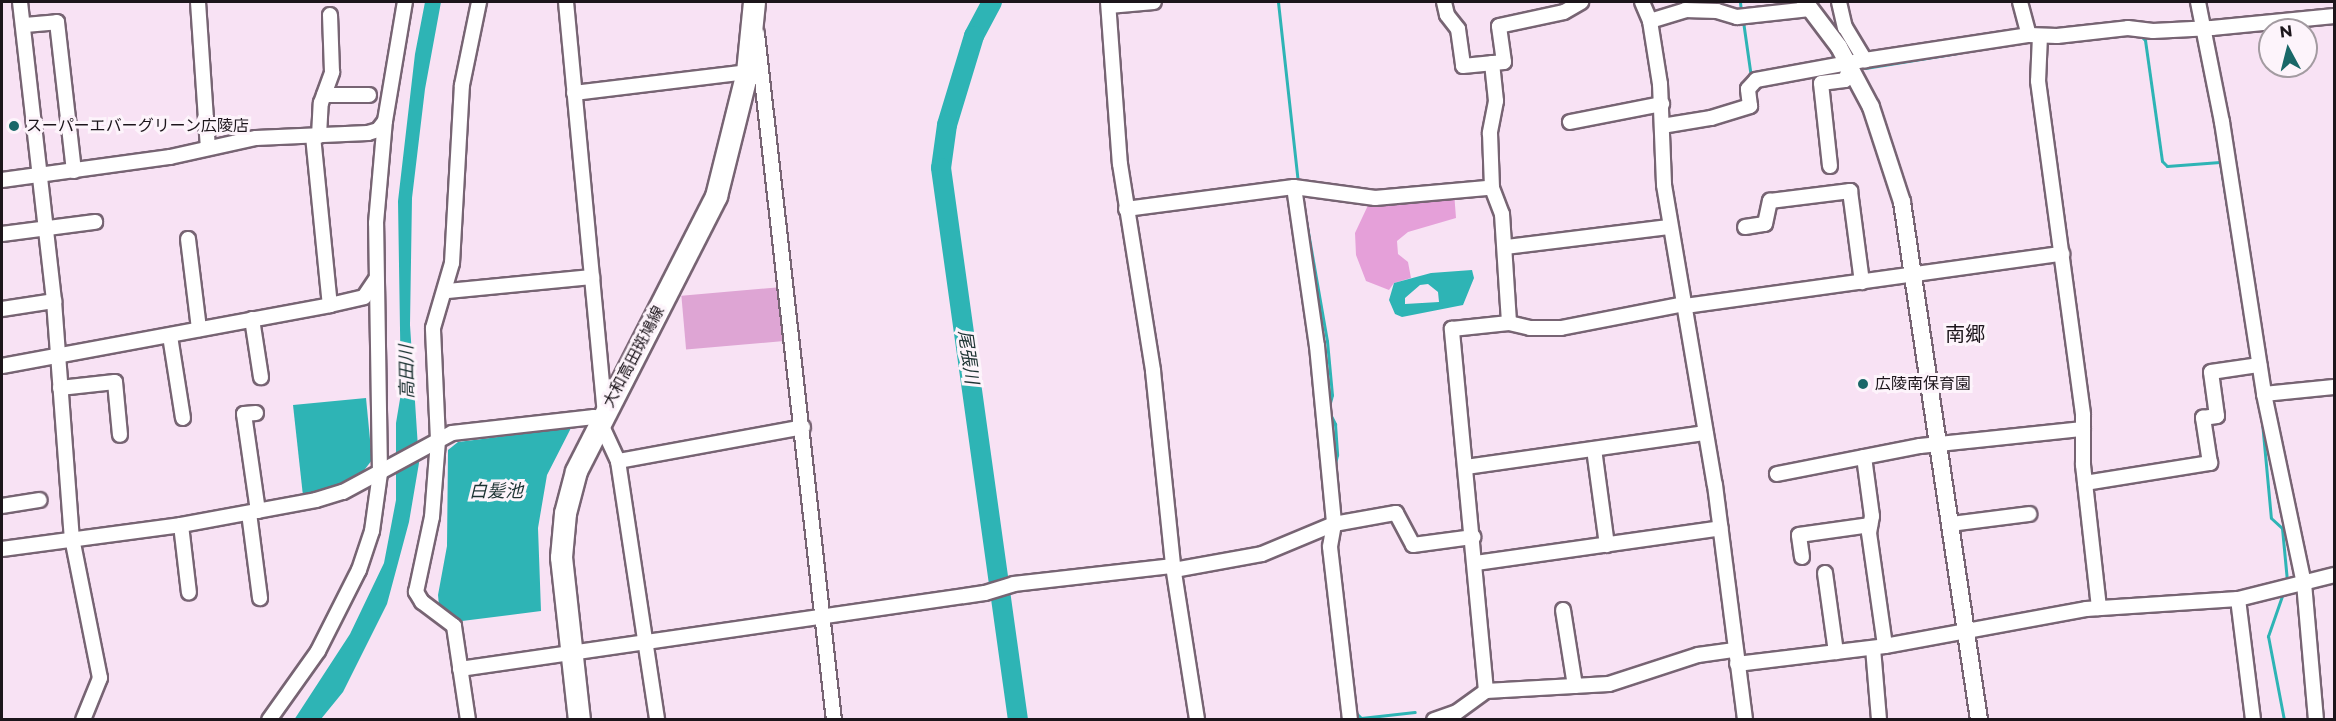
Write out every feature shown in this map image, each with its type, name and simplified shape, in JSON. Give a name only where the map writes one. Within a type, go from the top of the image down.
[{"type":"main road","name":"大和高田斑鳩線","points":[[579,720],[561,557],[565,513],[576,471],[716,196],[747,72],[754,6]]},
{"type":"street","points":[[20,2],[25,25],[44,229],[54,302],[72,538],[100,678],[83,720]]},
{"type":"street","points":[[198,2],[208,147]]},
{"type":"street","points":[[269,720],[318,651],[359,570],[372,531],[384,471],[376,279],[385,121],[405,2]]},
{"type":"street","points":[[468,720],[454,626],[422,602],[416,592],[432,517],[433,328],[447,291],[458,198],[462,85],[479,2]]},
{"type":"street","points":[[566,2],[603,417],[618,461],[657,720]]},
{"type":"street","points":[[1154,2],[1108,4],[1126,209],[1153,371],[1173,568],[1197,720]]},
{"type":"street","points":[[1444,2],[1447,15],[1458,28],[1463,66],[1504,62],[1499,26],[1564,12],[1581,2]]},
{"type":"street","points":[[1642,2],[1650,21],[1662,104],[1662,168],[1721,528],[1745,720]]},
{"type":"street","points":[[1830,166],[1821,83],[1845,80],[1847,65],[1845,27],[1839,2]]},
{"type":"street","points":[[2020,2],[2036,39],[2038,81],[2083,429],[2085,483],[2099,608]]},
{"type":"street","points":[[2198,2],[2222,122],[2253,366],[2264,394],[2298,585],[2316,720]]},
{"type":"street","points":[[1650,21],[1685,10],[1717,11],[1741,16],[1807,5],[1847,65],[1888,154],[1902,202],[1915,276],[1979,720]]},
{"type":"street","points":[[754,6],[803,427],[834,720]]},
{"type":"street","points":[[330,15],[332,72],[324,95],[316,136],[330,305]]},
{"type":"street","points":[[1662,126],[1711,118],[1750,106],[1754,83],[1847,65],[2128,28],[2152,31],[2204,28],[2334,16]]},
{"type":"street","points":[[25,25],[57,22],[74,171]]},
{"type":"street","points":[[1492,63],[1496,101],[1490,133],[1492,188],[1502,214],[1509,322]]},
{"type":"street","points":[[574,93],[747,72]]},
{"type":"street","points":[[324,95],[369,95]]},
{"type":"street","points":[[1569,122],[1662,104]]},
{"type":"street","points":[[2,180],[170,157],[256,138],[368,133],[378,130],[385,121]]},
{"type":"street","points":[[1126,209],[1301,187],[1375,198],[1487,188]]},
{"type":"street","points":[[1301,187],[1334,524],[1330,547],[1350,720]]},
{"type":"street","points":[[1745,227],[1765,224],[1770,201],[1850,191],[1862,282]]},
{"type":"street","points":[[2,234],[95,222]]},
{"type":"street","points":[[1506,248],[1670,227]]},
{"type":"street","points":[[188,239],[199,329]]},
{"type":"street","points":[[1486,692],[1476,563],[1452,329],[1509,322],[1530,328],[1562,328],[1684,305],[1915,276],[2062,254]]},
{"type":"street","points":[[447,291],[592,277]]},
{"type":"street","points":[[2,366],[330,305],[364,297],[376,279]]},
{"type":"street","points":[[2,309],[54,302]]},
{"type":"street","points":[[252,320],[261,377]]},
{"type":"street","points":[[170,336],[183,418]]},
{"type":"street","points":[[2085,483],[2210,463],[2203,418],[2217,416],[2211,372],[2253,366]]},
{"type":"street","points":[[60,388],[115,382],[120,435]]},
{"type":"street","points":[[2264,394],[2334,387]]},
{"type":"street","points":[[256,412],[244,414],[260,598]]},
{"type":"street","points":[[2,549],[181,525],[254,512],[334,494],[384,471],[459,431],[586,416],[603,417]]},
{"type":"street","points":[[618,461],[803,427]]},
{"type":"street","points":[[1777,474],[1939,443],[2083,429]]},
{"type":"street","points":[[1466,467],[1706,432]]},
{"type":"street","points":[[1594,449],[1607,544]]},
{"type":"street","points":[[1864,457],[1879,647],[1880,720]]},
{"type":"street","points":[[2,506],[40,500]]},
{"type":"street","points":[[460,669],[992,591],[1008,585],[1173,568],[1262,554],[1334,524],[1396,513],[1413,545],[1473,537]]},
{"type":"street","points":[[1951,524],[2029,514]]},
{"type":"street","points":[[181,525],[189,593]]},
{"type":"street","points":[[1802,557],[1799,535],[1870,525]]},
{"type":"street","points":[[1476,563],[1721,528]]},
{"type":"street","points":[[1825,573],[1836,652]]},
{"type":"street","points":[[1437,719],[1457,712],[1486,692],[1623,681],[1698,655],[1736,657],[1836,652],[1879,647],[2099,608],[2238,599],[2334,575]]},
{"type":"street","points":[[2238,599],[2253,720]]},
{"type":"street","points":[[1563,610],[1575,686]]},
{"type":"shaded area","points":[[1454,192],[1456,218],[1408,232],[1397,241],[1398,254],[1408,262],[1411,278],[1394,283],[1389,290],[1366,281],[1356,255],[1355,233],[1370,201]]},
{"type":"shaded area","points":[[782,287],[787,341],[686,350],[681,296]]},
{"type":"water","name":"高田川","points":[[425,2],[441,2],[425,89],[412,198],[410,325],[419,463],[409,522],[387,604],[343,692],[321,719],[294,720],[350,634],[384,563],[396,500],[396,423],[401,393],[398,201],[415,54]]},
{"type":"water","points":[[1472,270],[1474,278],[1463,305],[1402,317],[1395,314],[1389,300],[1394,283],[1431,273]],"holes":[[[1428,284],[1438,292],[1439,302],[1405,304],[1405,298],[1420,285]]]},
{"type":"water","points":[[366,398],[372,460],[362,473],[323,493],[303,496],[293,405]]},
{"type":"water","name":"白髪池","points":[[571,428],[547,475],[538,528],[541,611],[462,621],[439,606],[438,595],[447,546],[448,450],[458,442]]},
{"type":"waterway","name":"尾張川","points":[[992,2],[974,36],[947,125],[941,168],[1018,720]]},
{"type":"waterway","points":[[1278,2],[1298,183]]},
{"type":"waterway","points":[[1740,2],[1741,12]]},
{"type":"waterway","points":[[1834,10],[1842,34]]},
{"type":"waterway","points":[[1743,21],[1751,77]]},
{"type":"waterway","points":[[2139,34],[2145,40],[2162,161],[2167,166],[2220,162],[2252,363]]},
{"type":"waterway","points":[[1832,62],[1833,53]]},
{"type":"waterway","points":[[1863,64],[1865,68],[1958,53]]},
{"type":"waterway","points":[[1783,82],[1830,72]]},
{"type":"waterway","points":[[1301,192],[1327,341],[1332,395],[1328,410],[1335,424],[1337,455],[1334,468]]},
{"type":"waterway","points":[[2253,369],[2256,384]]},
{"type":"waterway","points":[[2261,411],[2271,518],[2282,528],[2287,581]]},
{"type":"waterway","points":[[2283,593],[2268,636],[2284,720]]},
{"type":"waterway","points":[[1354,711],[1361,718],[1415,712]]},
{"type":"place","name":"スーパーエバーグリーン広陵店","points":[[14,126]]},
{"type":"place","name":"広陵南保育園","points":[[1863,384]]},
{"type":"district","name":"南郷","points":[[1965,334]]}]
